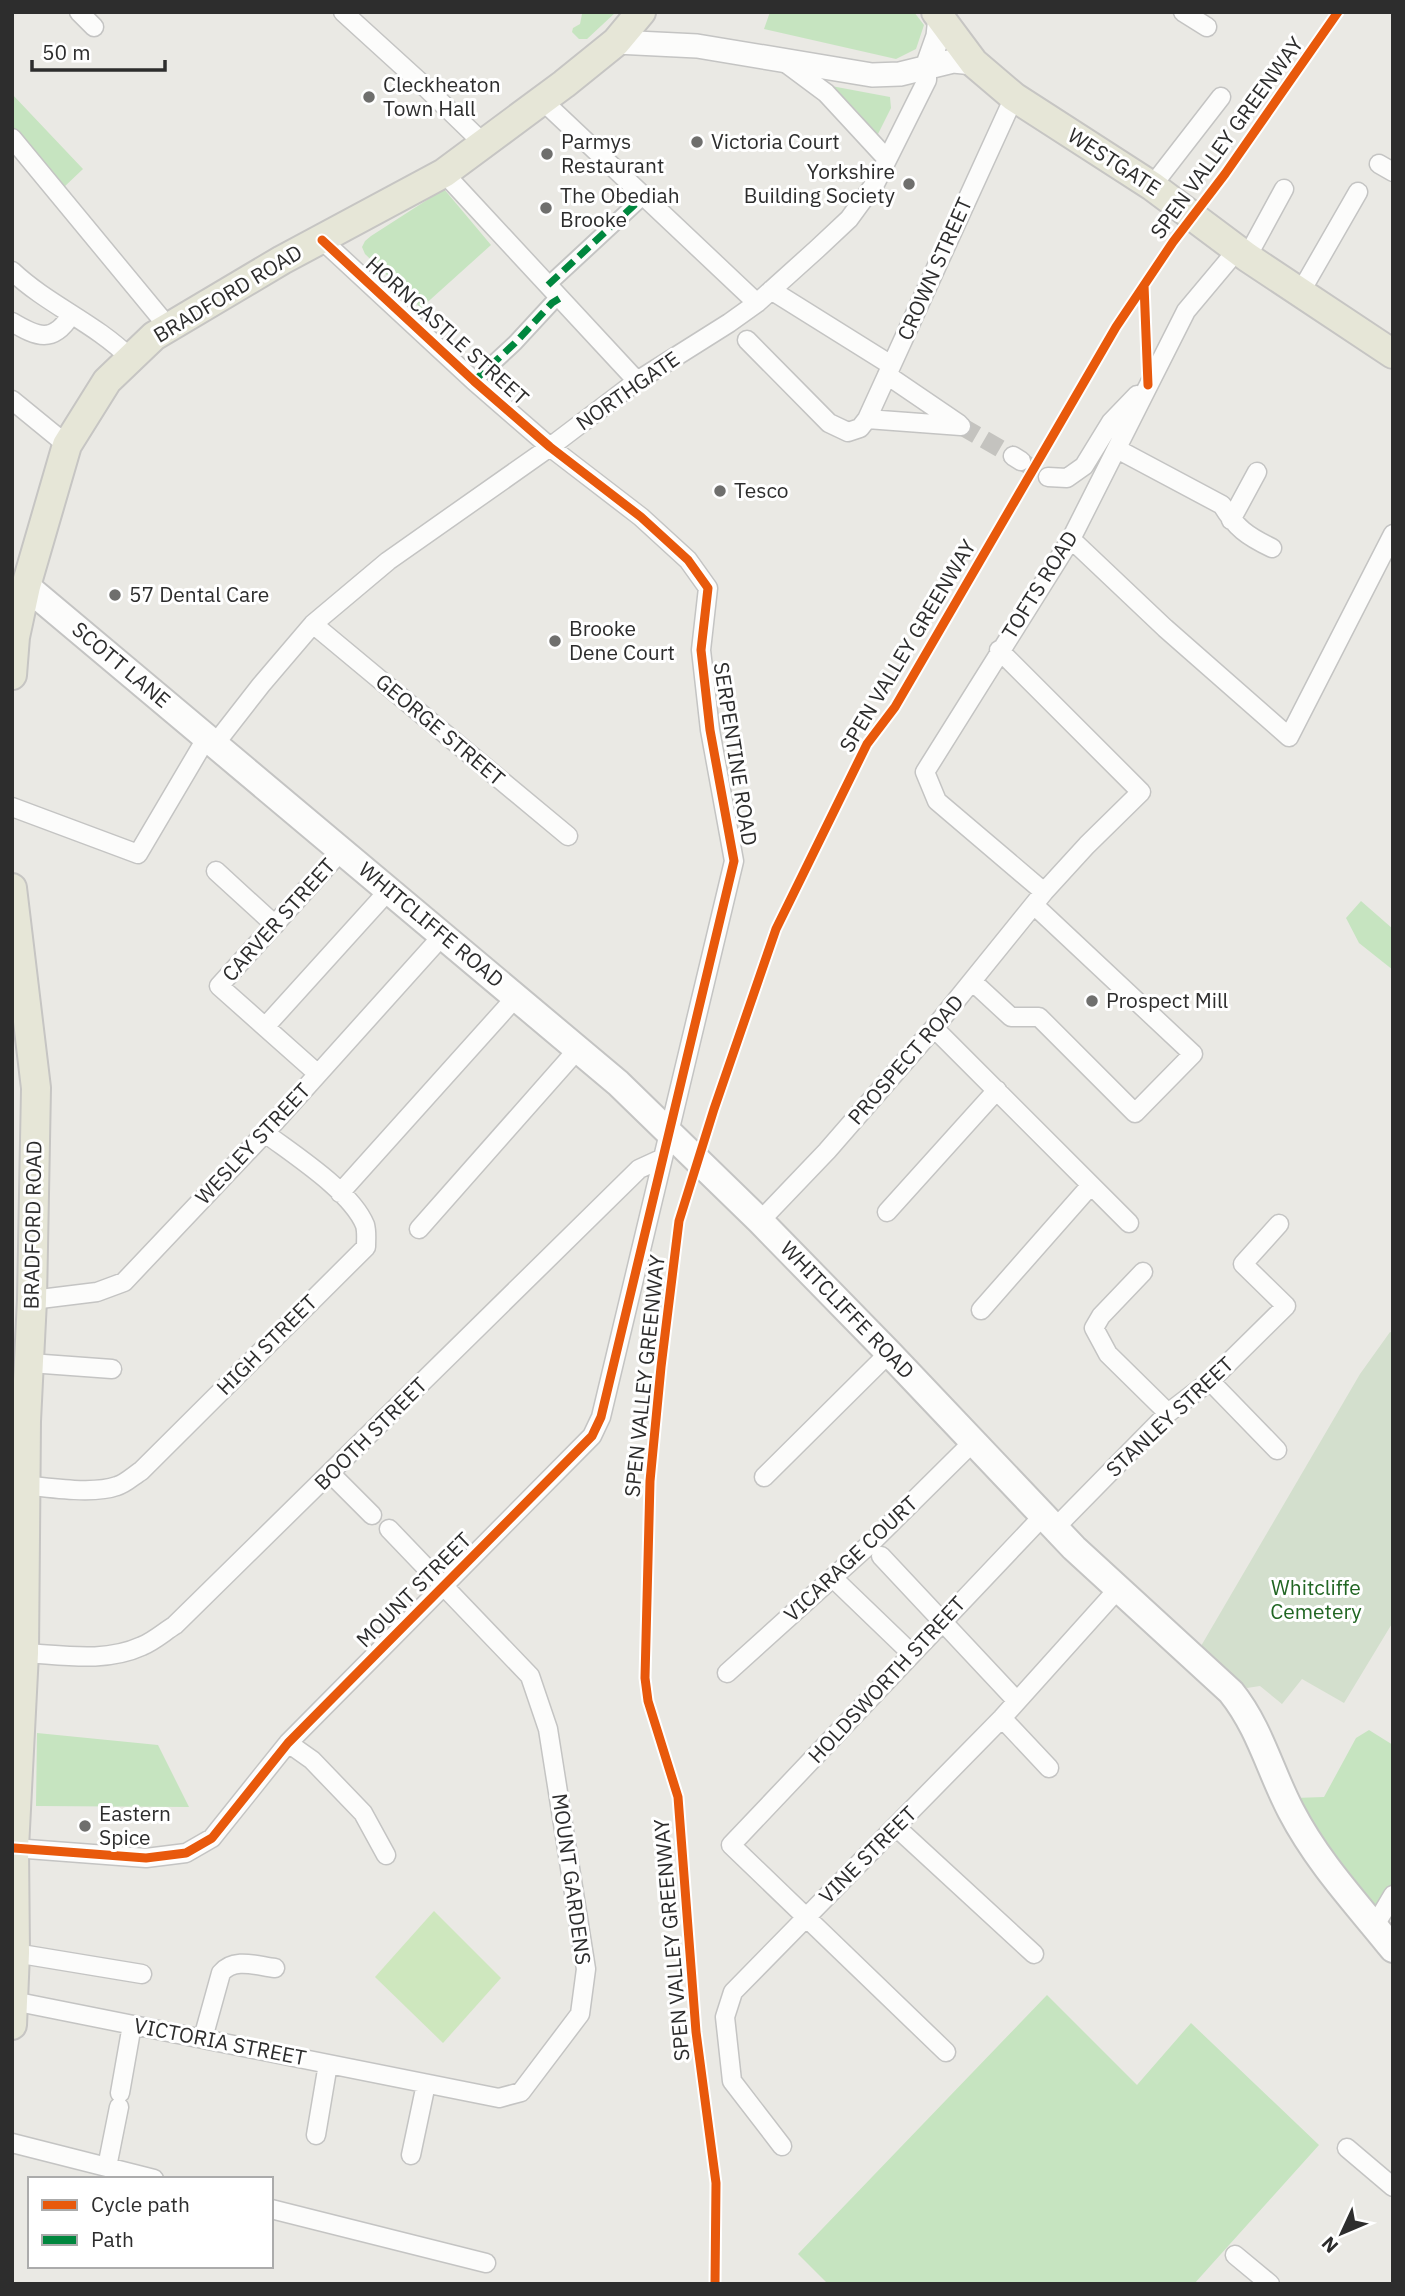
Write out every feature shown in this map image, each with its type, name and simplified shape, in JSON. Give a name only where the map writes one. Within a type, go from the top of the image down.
[{"type":"main road","name":"BRADFORD ROAD","points":[[12,675],[15,637],[26,586],[67,445],[107,381],[154,335],[282,260],[444,173],[543,101],[616,42],[641,12]]},
{"type":"main road","name":"WESTGATE","points":[[946,18],[974,63],[1014,97],[1152,186],[1242,253],[1393,354]]},
{"type":"main road","name":"SCOTT LANE","points":[[26,586],[211,740]]},
{"type":"main road","name":"WHITCLIFFE ROAD","points":[[211,740],[516,996],[669,1130],[889,1353],[1049,1521],[1118,1589],[1215,1676],[1247,1711],[1290,1810],[1322,1864],[1393,1949]]},
{"type":"main road","name":"BRADFORD ROAD","points":[[12,888],[36,1088],[30,1363],[20,1391],[19,1586],[24,1653],[17,1695],[13,2013]]},
{"type":"street","points":[[79,12],[94,27]]},
{"type":"street","points":[[343,12],[484,144]]},
{"type":"street","points":[[647,12],[652,30],[667,45]]},
{"type":"street","points":[[1183,12],[1208,27]]},
{"type":"street","name":"NORTHGATE","points":[[12,807],[138,854],[211,740],[313,624],[396,555],[550,447],[637,381],[757,303],[849,219],[876,182],[927,80],[927,67],[946,18]]},
{"type":"street","points":[[616,42],[697,46],[872,75],[900,74],[953,61],[974,63]]},
{"type":"street","points":[[782,61],[826,93],[887,159]]},
{"type":"street","name":"CROWN STREET","points":[[867,419],[1014,97]]},
{"type":"street","points":[[1152,186],[1221,97]]},
{"type":"street","points":[[543,101],[757,303]]},
{"type":"street","points":[[12,138],[169,328]]},
{"type":"street","points":[[444,173],[637,381]]},
{"type":"street","name":"TOFTS ROAD","points":[[1039,899],[937,802],[925,772],[1070,538],[1186,312],[1242,253],[1284,189]]},
{"type":"street","points":[[1300,293],[1358,191]]},
{"type":"street","points":[[474,381],[515,343],[552,303],[554,292],[645,196]]},
{"type":"street","name":"HORNCASTLE STREET","points":[[322,240],[474,381],[550,447]]},
{"type":"street","points":[[12,271],[26,285],[118,346],[130,358]]},
{"type":"street","points":[[747,340],[829,423],[848,432],[860,428],[867,419],[961,426],[889,370],[771,290]]},
{"type":"street","points":[[12,322],[32,334],[43,335],[64,326],[71,315]]},
{"type":"street","points":[[1048,477],[1067,478],[1084,466],[1111,422],[1148,385]]},
{"type":"street","points":[[12,400],[67,445]]},
{"type":"street","name":"SERPENTINE ROAD","points":[[550,447],[641,517],[688,560],[708,588],[701,650],[709,730],[734,861],[669,1130]]},
{"type":"street","points":[[1116,449],[1222,505],[1246,536],[1272,548]]},
{"type":"street","points":[[1231,520],[1257,472]]},
{"type":"street","points":[[1070,538],[1165,628],[1289,737],[1393,534]]},
{"type":"street","name":"GEORGE STREET","points":[[313,624],[568,835]]},
{"type":"street","name":"PROSPECT ROAD","points":[[760,1221],[827,1151],[934,1028],[1039,899],[1087,845],[1141,792],[999,650]]},
{"type":"street","name":"CARVER STREET","points":[[318,1074],[219,986],[342,850]]},
{"type":"street","points":[[216,872],[275,925]]},
{"type":"street","points":[[265,1027],[389,890]]},
{"type":"street","points":[[972,981],[1011,1017],[1039,1017],[1136,1112],[1193,1054],[1039,899]]},
{"type":"street","name":"WESLEY STREET","points":[[32,1300],[97,1292],[124,1282],[265,1133],[443,934]]},
{"type":"street","points":[[340,1193],[516,996]]},
{"type":"street","points":[[934,1028],[1129,1223]]},
{"type":"street","points":[[419,1229],[578,1049]]},
{"type":"street","points":[[887,1212],[996,1090]]},
{"type":"street","points":[[663,1158],[669,1130]]},
{"type":"street","name":"HIGH STREET","points":[[19,1484],[83,1490],[117,1486],[141,1471],[366,1247],[366,1228],[356,1208],[265,1133]]},
{"type":"street","name":"BOOTH STREET","points":[[24,1653],[101,1657],[121,1654],[144,1646],[175,1625],[639,1169],[663,1158]]},
{"type":"street","name":"MOUNT STREET","points":[[14,1839],[146,1858],[186,1853],[212,1838],[288,1743],[592,1436],[601,1417],[663,1158]]},
{"type":"street","points":[[981,1310],[1091,1185]]},
{"type":"street","name":"STANLEY STREET","points":[[1049,1521],[1168,1413],[1210,1381],[1286,1306],[1243,1264],[1279,1224]]},
{"type":"street","points":[[1143,1272],[1101,1316],[1094,1328],[1108,1354],[1168,1413]]},
{"type":"street","points":[[764,1477],[889,1353]]},
{"type":"street","points":[[30,1363],[112,1369]]},
{"type":"street","points":[[1210,1381],[1277,1450]]},
{"type":"street","name":"VICARAGE COURT","points":[[727,1673],[870,1544],[973,1441]]},
{"type":"street","points":[[331,1474],[372,1515]]},
{"type":"street","name":"HOLDSWORTH STREET","points":[[806,1918],[731,1845],[943,1622],[1049,1521]]},
{"type":"street","name":"MOUNT GARDENS","points":[[389,1530],[530,1676],[548,1729],[586,1969],[580,2014],[521,2092],[499,2098],[426,2084]]},
{"type":"street","points":[[881,1556],[1016,1700]]},
{"type":"street","points":[[833,1578],[912,1654]]},
{"type":"street","name":"VINE STREET","points":[[782,2146],[732,2081],[725,2017],[733,1992],[1002,1718],[1118,1589]]},
{"type":"street","points":[[1002,1718],[1049,1768]]},
{"type":"street","points":[[288,1743],[312,1760],[363,1813],[386,1855]]},
{"type":"street","points":[[896,1827],[1034,1954]]},
{"type":"street","points":[[1374,1927],[1393,1895]]},
{"type":"street","points":[[806,1918],[946,2052]]},
{"type":"street","points":[[15,1953],[142,1974]]},
{"type":"street","points":[[204,2038],[221,1973],[228,1965],[234,1963],[275,1968]]},
{"type":"street","name":"VICTORIA STREET","points":[[13,2013],[132,2025],[426,2084]]},
{"type":"street","points":[[107,2167],[132,2025]]},
{"type":"street","points":[[316,2135],[328,2064]]},
{"type":"street","points":[[411,2155],[426,2084]]},
{"type":"street","points":[[12,2143],[146,2177]]},
{"type":"street","points":[[1347,2148],[1393,2188]]},
{"type":"street","points":[[273,2210],[486,2263]]},
{"type":"street","points":[[1235,2255],[1270,2284]]},
{"type":"green space","points":[[616,12],[587,39],[579,39],[572,32],[573,28],[580,24],[582,14]]},
{"type":"green space","points":[[770,12],[914,12],[924,25],[916,49],[896,59],[764,29]]},
{"type":"green space","points":[[826,85],[890,97],[891,108],[877,136],[856,110]]},
{"type":"green space","points":[[12,94],[83,169],[63,188],[12,128]]},
{"type":"green space","points":[[444,189],[491,245],[421,308],[365,254],[362,247],[371,236]]},
{"type":"green space","points":[[1361,901],[1393,929],[1393,970],[1359,943],[1346,918]]},
{"type":"green space","name":"Whitcliffe Cemetery","points":[[1390,1332],[1393,1333],[1393,1622],[1344,1703],[1302,1679],[1282,1704],[1260,1686],[1247,1688],[1201,1646],[1360,1374]]},
{"type":"green space","points":[[1369,1730],[1393,1745],[1393,1883],[1373,1916],[1295,1798],[1324,1797],[1356,1738]]},
{"type":"green space","points":[[37,1733],[158,1745],[189,1807],[36,1806]]},
{"type":"green space","points":[[434,1911],[501,1978],[443,2043],[375,1977]]},
{"type":"green space","points":[[1047,1995],[1137,2085],[1191,2023],[1319,2145],[1194,2284],[828,2284],[798,2254]]},
{"type":"tunnel","points":[[961,426],[1013,456]]},
{"type":"tunnel","points":[[1021,461],[1048,477]]},
{"type":"marked path","points":[[548,285],[644,196]]},
{"type":"marked path","points":[[474,381],[560,298]]},
{"type":"cycle path","name":"SPEN VALLEY GREENWAY","points":[[715,2284],[716,2183],[696,2032],[678,1797],[648,1701],[645,1678],[650,1481],[679,1221],[776,929],[867,744],[895,707],[1116,327],[1173,242],[1225,174],[1338,12]]},
{"type":"cycle path","name":"SPEN VALLEY GREENWAY","points":[[14,1848],[146,1858],[186,1853],[212,1838],[288,1743],[592,1436],[601,1417],[734,861],[710,730],[701,650],[708,588],[688,560],[641,517],[550,447],[474,381],[322,240]]},
{"type":"cycle path","points":[[1144,285],[1148,385]]},
{"type":"place","name":"Cleckheaton Town Hall","points":[[369,97]]},
{"type":"place","name":"Victoria Court","points":[[697,142]]},
{"type":"place","name":"Parmys Restaurant","points":[[547,154]]},
{"type":"place","name":"Yorkshire Building Society","points":[[909,184]]},
{"type":"place","name":"The Obediah Brooke","points":[[546,208]]},
{"type":"place","name":"Tesco","points":[[720,491]]},
{"type":"place","name":"57 Dental Care","points":[[115,595]]},
{"type":"place","name":"Brooke Dene Court","points":[[555,641]]},
{"type":"place","name":"Prospect Mill","points":[[1092,1001]]},
{"type":"place","name":"Eastern Spice","points":[[85,1826]]}]
